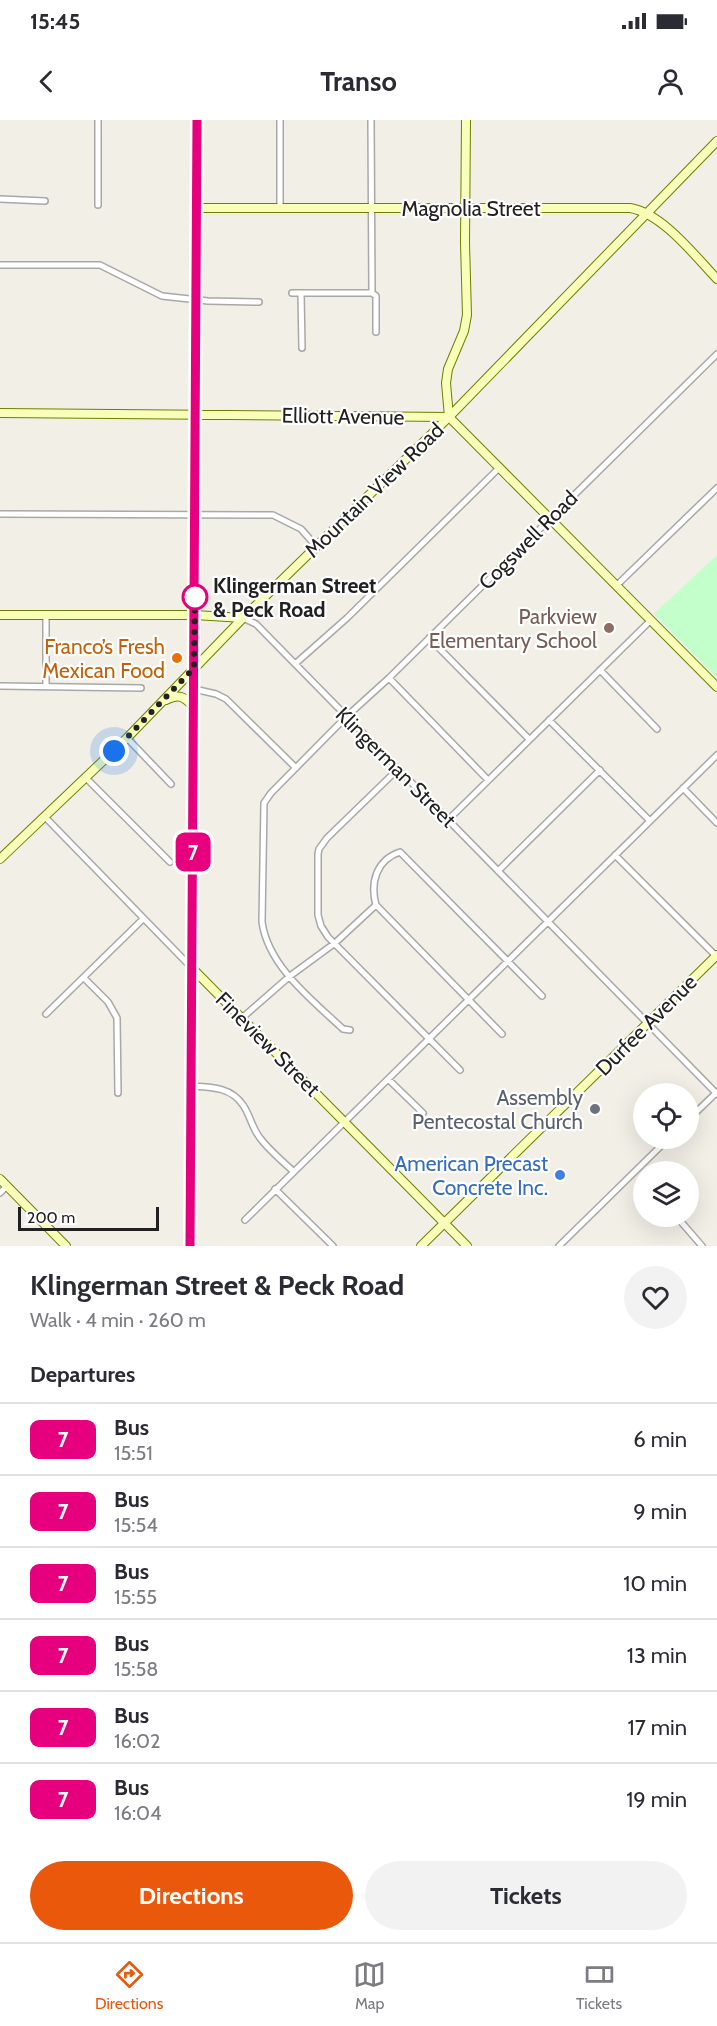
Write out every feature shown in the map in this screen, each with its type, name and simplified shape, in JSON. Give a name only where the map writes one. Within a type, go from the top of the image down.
[{"type":"street","points":[[98,120],[98,205]]},
{"type":"street","points":[[190,1246],[197,120]]},
{"type":"street","points":[[280,120],[280,208]]},
{"type":"street","points":[[371,120],[372,293],[376,296],[376,332]]},
{"type":"street","points":[[466,120],[467,315],[464,331],[448,369],[446,383],[449,417],[717,687]]},
{"type":"street","name":"Mountain View Road","points":[[0,859],[127,738],[243,618],[449,417],[717,141]]},
{"type":"street","points":[[0,199],[45,201]]},
{"type":"street","name":"Magnolia Street","points":[[197,208],[280,208],[311,211],[372,208],[637,209],[665,227],[717,279]]},
{"type":"street","points":[[0,265],[100,265],[162,296],[259,302]]},
{"type":"street","points":[[292,293],[372,293]]},
{"type":"street","points":[[302,293],[302,348]]},
{"type":"street","name":"Cogswell Road","points":[[350,1030],[343,1029],[272,955],[263,931],[262,819],[264,803],[346,717],[389,678],[717,354]]},
{"type":"street","name":"Elliott Avenue","points":[[0,413],[449,417]]},
{"type":"street","points":[[295,664],[347,618],[500,467]]},
{"type":"street","points":[[617,585],[717,488]]},
{"type":"street","points":[[0,514],[273,516],[301,529],[316,546]]},
{"type":"street","points":[[0,615],[195,615],[243,618]]},
{"type":"street","points":[[45,686],[46,615]]},
{"type":"street","name":"Klingerman Street","points":[[243,618],[256,624],[716,1093]]},
{"type":"street","points":[[448,820],[651,620]]},
{"type":"street","points":[[429,638],[529,739]]},
{"type":"street","points":[[600,670],[657,729]]},
{"type":"street","points":[[389,678],[488,780]]},
{"type":"street","points":[[0,686],[141,688]]},
{"type":"street","points":[[194,689],[216,694],[228,701],[296,768]]},
{"type":"street","points":[[160,704],[179,695],[194,707]]},
{"type":"street","points":[[549,720],[650,822]]},
{"type":"street","points":[[127,738],[171,784]]},
{"type":"street","points":[[245,1220],[717,755]]},
{"type":"street","points":[[398,770],[327,838],[319,849],[318,921],[328,937],[460,1070]]},
{"type":"street","points":[[498,871],[600,770]]},
{"type":"street","points":[[86,778],[170,862]]},
{"type":"street","points":[[683,788],[717,823]]},
{"type":"street","name":"Fineview Street","points":[[45,817],[466,1246]]},
{"type":"street","points":[[502,1034],[376,905],[372,893],[373,880],[378,869],[390,855],[400,852],[542,996]]},
{"type":"street","points":[[615,855],[716,956]]},
{"type":"street","points":[[243,1018],[290,976],[335,944],[376,905]]},
{"type":"street","points":[[46,1014],[143,919]]},
{"type":"street","name":"Durfee Avenue","points":[[421,1246],[716,956]]},
{"type":"street","points":[[84,978],[108,1002],[117,1018],[118,1093]]},
{"type":"street","points":[[388,1079],[423,1113]]},
{"type":"street","points":[[192,1086],[218,1088],[243,1104],[253,1127],[264,1144],[293,1171]]},
{"type":"street","points":[[699,1109],[716,1093]]},
{"type":"street","points":[[559,1246],[658,1149]]},
{"type":"street","points":[[0,1179],[66,1246]]},
{"type":"street","points":[[0,1193],[7,1186]]},
{"type":"street","points":[[275,1189],[333,1246]]},
{"type":"street","points":[[686,1227],[702,1246]]},
{"type":"green space","points":[[717,555],[717,678],[654,614]]},
{"type":"bus line","name":"7","points":[[190,1246],[197,120]]},
{"type":"place","name":"Klingerman Street & Peck Road","points":[[195,597]]},
{"type":"place","name":"Parkview Elementary School","points":[[609,628]]},
{"type":"place","name":"Franco’s Fresh Mexican Food","points":[[177,658]]},
{"type":"place","name":"Assembly Pentecostal Church","points":[[595,1109]]},
{"type":"place","name":"American Precast Concrete Inc.","points":[[560,1175]]},
{"type":"route","points":[[114,751],[194,668],[195,597]]}]
